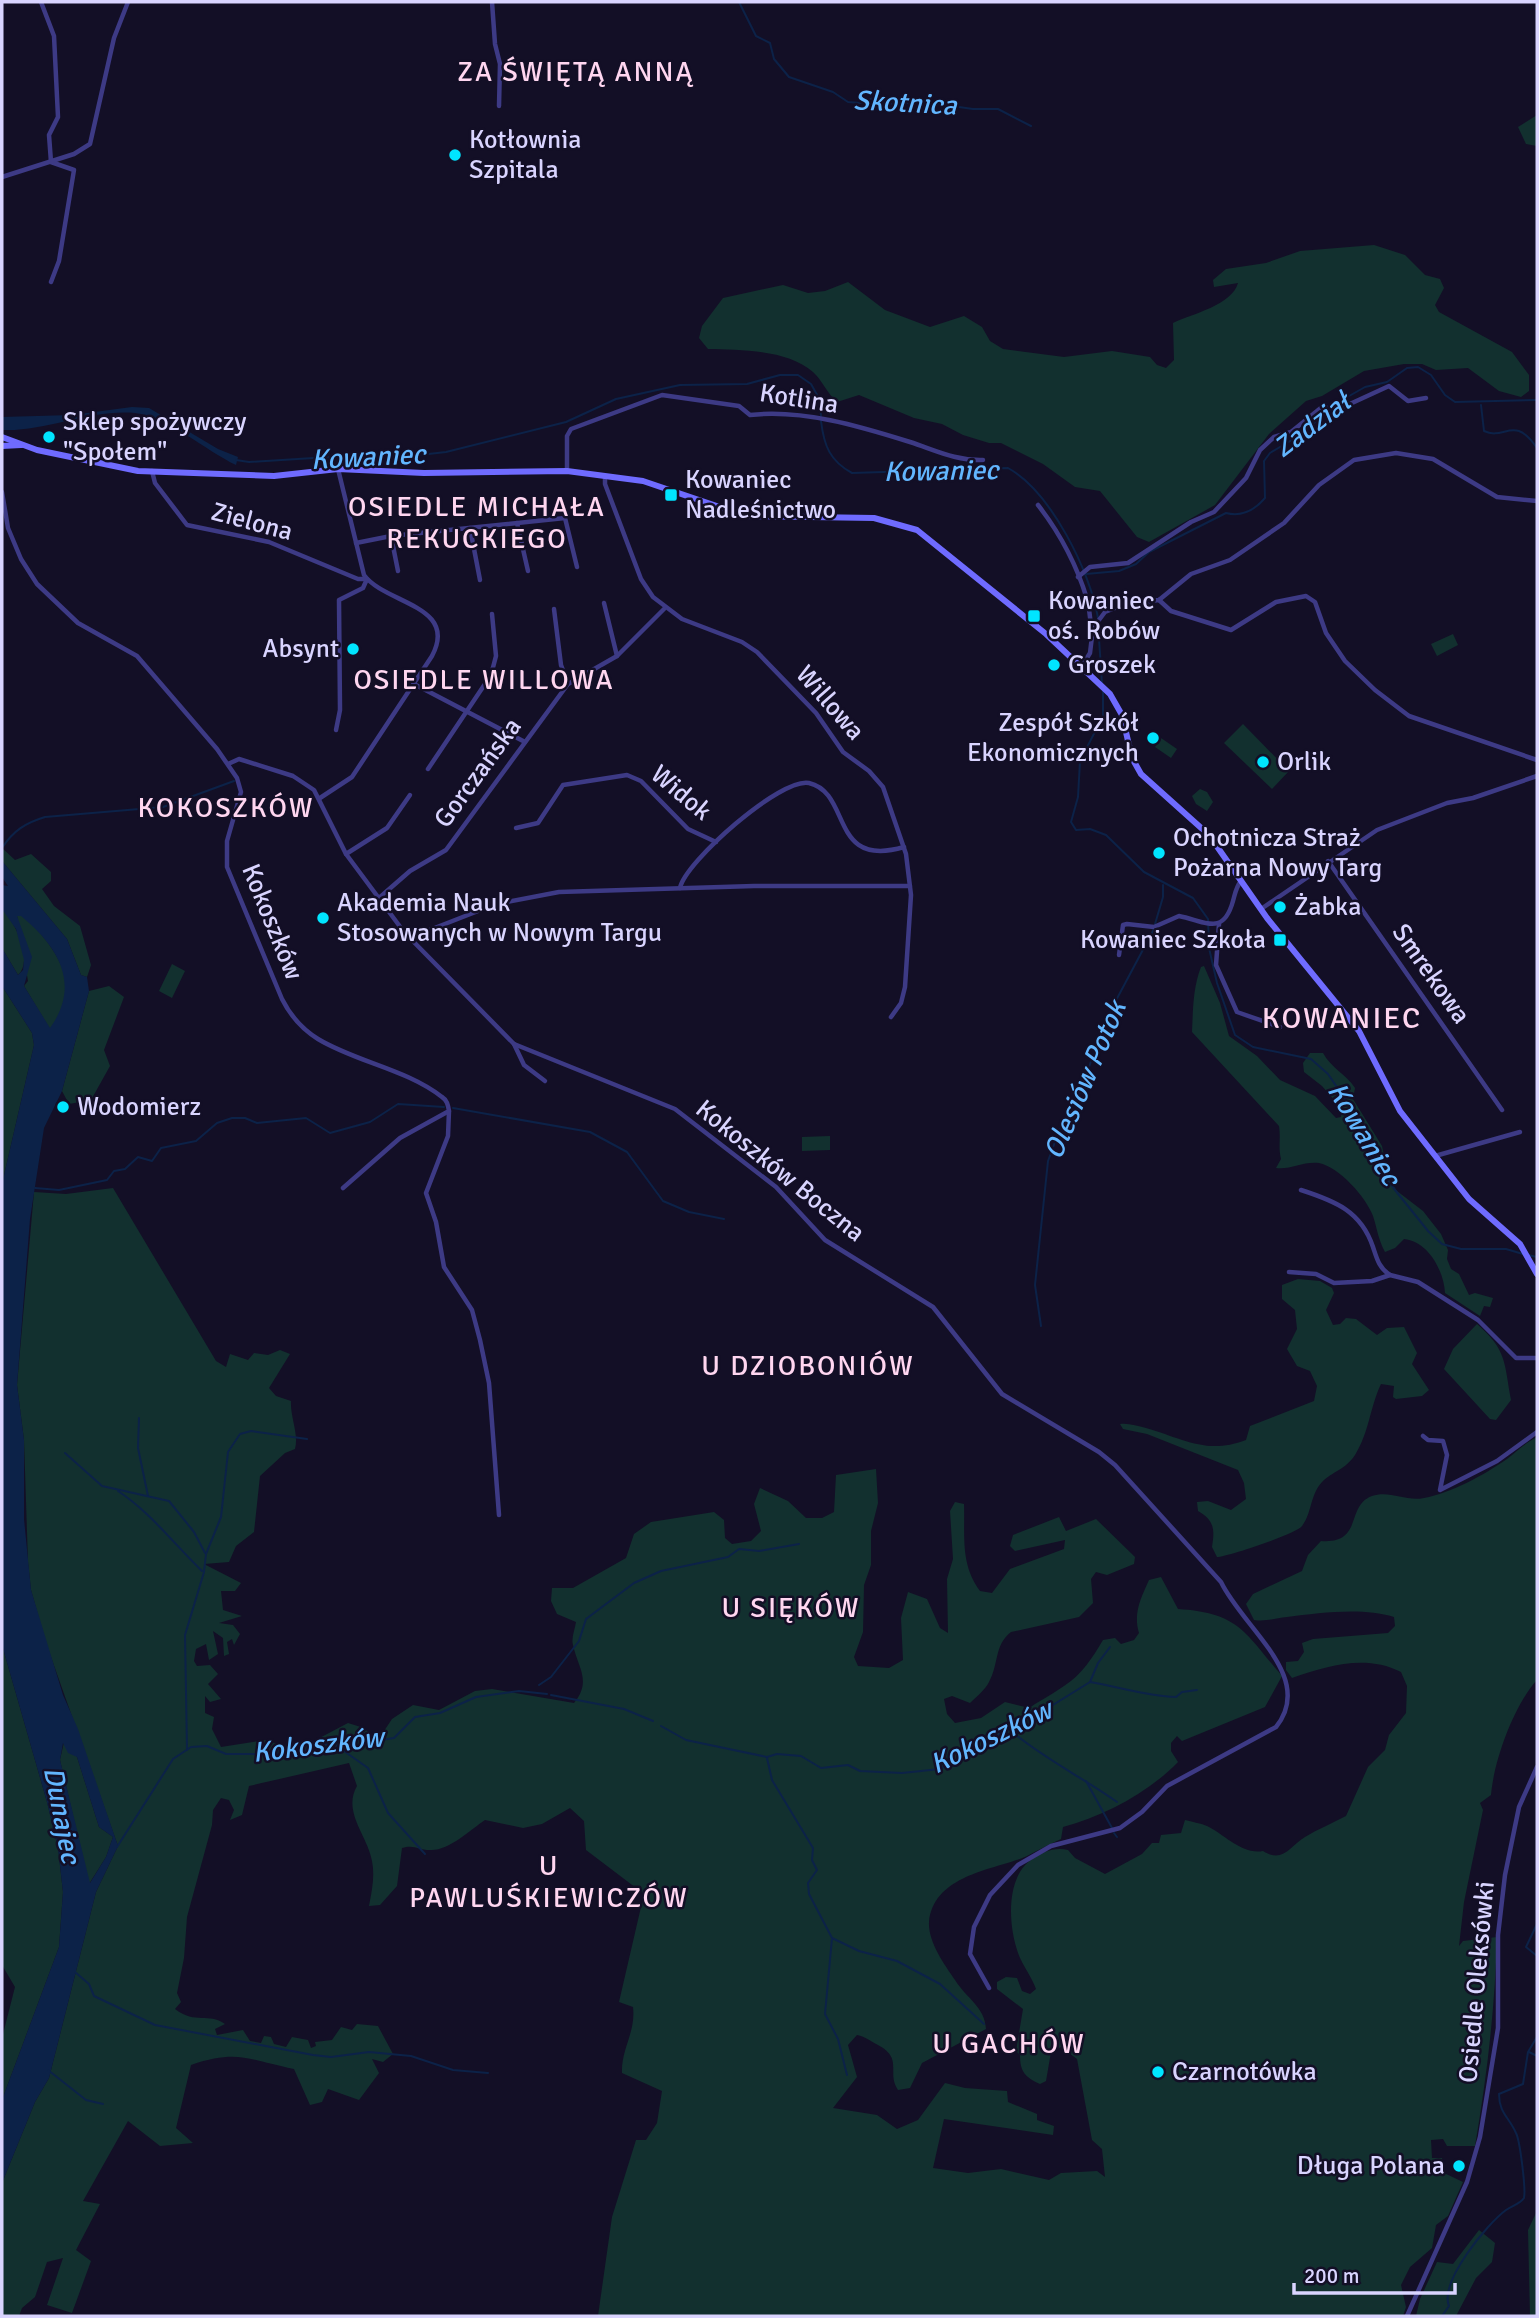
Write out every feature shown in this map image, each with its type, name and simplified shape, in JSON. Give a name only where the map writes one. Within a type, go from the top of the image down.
[{"type":"street","points":[[41,2],[45,20],[54,36],[58,117],[48,135],[51,162]]},
{"type":"street","points":[[2,177],[82,150],[92,141],[114,38],[128,2]]},
{"type":"street","points":[[492,2],[495,44],[500,64],[499,106]]},
{"type":"street","points":[[51,162],[74,170],[59,261],[51,282]]},
{"type":"street","points":[[1078,577],[1090,567],[1128,563],[1191,522],[1214,512],[1246,478],[1260,450],[1274,437],[1291,432],[1317,409],[1343,408],[1389,386],[1408,401],[1426,398]]},
{"type":"street","name":"Kotlina","points":[[567,471],[567,436],[571,429],[662,395],[739,406],[750,415],[778,412],[813,418],[910,442],[950,457],[983,460]]},
{"type":"street","points":[[23,445],[2,447],[2,437],[23,445],[116,468],[152,471],[274,476],[338,469],[424,473],[567,471],[643,481],[746,516],[874,518],[907,525],[931,538],[1082,666],[1110,694],[1122,716],[1132,758],[1140,774],[1199,824],[1261,909],[1359,1031],[1392,1099],[1469,1199],[1524,1249],[1537,1275]]},
{"type":"street","points":[[1094,625],[1102,615],[1125,604],[1159,600],[1191,574],[1230,560],[1284,523],[1336,471],[1354,460],[1370,455],[1396,453],[1433,459],[1497,497],[1537,499]]},
{"type":"street","points":[[335,730],[340,710],[339,600],[363,588],[367,579],[359,564],[338,469]]},
{"type":"street","name":"Zielona","points":[[152,471],[155,483],[187,525],[269,542],[358,579],[367,579],[421,609],[436,627],[435,652],[352,777],[337,790],[320,799]]},
{"type":"street","name":"Willowa","points":[[605,475],[605,484],[641,579],[664,609],[743,642],[775,670],[816,713],[843,752],[878,779],[904,847],[910,886],[911,910],[905,987],[901,1003],[891,1017]]},
{"type":"street","name":"Kokoszków","points":[[2,492],[13,538],[37,584],[78,623],[137,656],[228,764],[241,792],[228,841],[228,867],[287,1008],[320,1040],[443,1097],[449,1111]]},
{"type":"street","points":[[1038,505],[1052,523],[1088,601],[1094,625],[1090,653],[1082,666]]},
{"type":"street","points":[[356,543],[391,536],[565,518],[577,567]]},
{"type":"street","points":[[517,523],[528,571]]},
{"type":"street","points":[[470,528],[481,580]]},
{"type":"street","points":[[391,536],[398,571]]},
{"type":"street","points":[[1159,600],[1171,611],[1231,630],[1276,602],[1306,596],[1315,602],[1326,633],[1345,661],[1375,690],[1409,716],[1537,760]]},
{"type":"street","points":[[604,603],[617,656]]},
{"type":"street","points":[[554,608],[561,665],[568,684]]},
{"type":"street","name":"Gorczańska","points":[[379,898],[410,871],[446,850],[568,684],[617,656],[664,609]]},
{"type":"street","points":[[428,769],[494,666],[496,644],[492,614]]},
{"type":"street","points":[[414,684],[525,742]]},
{"type":"street","name":"Kokoszków Boczna","points":[[228,764],[239,760],[293,776],[308,784],[320,799],[346,854],[409,938],[514,1044],[674,1109],[776,1187],[825,1240],[933,1307],[1002,1394],[1099,1452],[1115,1465],[1221,1581],[1232,1603],[1287,1677],[1290,1693],[1286,1715],[1276,1727],[1167,1786],[1120,1828],[1038,1852],[996,1887],[976,1921],[970,1947],[972,1961],[989,1988]]},
{"type":"street","name":"Widok","points":[[516,828],[538,823],[563,785],[627,775],[641,781],[688,829],[716,842]]},
{"type":"street","points":[[1261,909],[1328,861],[1387,825],[1447,803],[1473,798],[1537,776]]},
{"type":"street","name":"Widok","points":[[681,888],[685,875],[716,842],[756,807],[784,788],[804,783],[817,786],[828,797],[855,844],[890,850],[904,847]]},
{"type":"street","points":[[346,854],[387,828],[410,795]]},
{"type":"street","name":"Smrekowa","points":[[1328,861],[1502,1110]]},
{"type":"street","points":[[1119,955],[1123,925],[1154,927],[1180,916],[1204,924],[1217,924],[1225,919],[1241,881]]},
{"type":"street","points":[[409,938],[496,904],[523,897],[579,891],[910,886]]},
{"type":"street","points":[[1217,924],[1216,965],[1237,1012],[1280,1027]]},
{"type":"street","points":[[514,1044],[524,1065],[545,1081]]},
{"type":"street","points":[[343,1188],[400,1138],[449,1111]]},
{"type":"street","points":[[449,1111],[448,1136],[426,1193],[436,1222],[444,1267],[472,1310],[483,1352],[493,1420],[499,1515]]},
{"type":"street","points":[[1435,1156],[1520,1132]]},
{"type":"street","points":[[1301,1190],[1335,1201],[1349,1210],[1366,1229],[1377,1261],[1390,1275],[1418,1282],[1446,1298],[1478,1320],[1516,1358],[1537,1358]]},
{"type":"street","points":[[1289,1272],[1316,1274],[1343,1283],[1372,1282],[1390,1275]]},
{"type":"street","points":[[1423,1436],[1428,1440],[1443,1441],[1447,1448],[1440,1490],[1497,1461],[1537,1432]]},
{"type":"street","name":"Osiedle Oleksówki","points":[[1408,2316],[1466,2182],[1480,2137],[1498,2028],[1498,1935],[1505,1875],[1519,1807],[1537,1767]]},
{"type":"green space","points":[[1537,115],[1537,146],[1526,144],[1518,127]]},
{"type":"green space","points":[[1374,245],[1405,255],[1425,275],[1440,279],[1444,288],[1435,305],[1439,312],[1512,352],[1529,375],[1529,391],[1521,397],[1499,391],[1468,368],[1436,370],[1422,364],[1404,364],[1364,371],[1322,396],[1306,401],[1269,434],[1215,505],[1149,542],[1137,537],[1100,491],[1075,487],[1043,464],[1001,443],[989,443],[963,435],[942,424],[914,418],[859,395],[837,402],[816,375],[802,364],[762,352],[708,349],[699,338],[702,326],[723,298],[783,285],[808,293],[825,291],[848,282],[885,310],[930,327],[964,316],[982,327],[990,341],[1003,349],[1064,357],[1112,351],[1150,357],[1157,365],[1166,368],[1174,360],[1173,323],[1220,303],[1234,291],[1238,283],[1214,287],[1213,280],[1226,269],[1266,263],[1300,251]]},
{"type":"green space","points":[[1453,634],[1458,645],[1437,656],[1431,644]]},
{"type":"green space","name":"Orlik","points":[[1243,724],[1289,771],[1272,789],[1224,743]]},
{"type":"green space","points":[[1161,738],[1177,749],[1171,758],[1155,747]]},
{"type":"green space","points":[[1200,789],[1207,792],[1213,802],[1207,811],[1196,804],[1192,796]]},
{"type":"green space","points":[[2,848],[15,860],[31,854],[51,872],[51,881],[42,889],[54,906],[80,926],[91,965],[87,977],[81,975],[67,939],[2,861]]},
{"type":"green space","points":[[2,909],[21,941],[24,960],[18,975],[2,948]]},
{"type":"green space","points":[[21,915],[52,948],[66,978],[66,1000],[50,1029],[24,986],[28,981],[17,916]]},
{"type":"green space","points":[[172,964],[185,971],[172,998],[159,991]]},
{"type":"green space","points":[[1204,966],[1220,1003],[1229,1036],[1257,1056],[1280,1080],[1315,1096],[1336,1118],[1341,1117],[1342,1109],[1322,1086],[1304,1072],[1303,1063],[1310,1053],[1323,1053],[1355,1088],[1353,1099],[1382,1146],[1389,1179],[1397,1191],[1423,1211],[1441,1234],[1448,1250],[1447,1259],[1451,1269],[1459,1274],[1469,1295],[1475,1293],[1493,1298],[1490,1307],[1484,1306],[1480,1316],[1445,1293],[1438,1267],[1420,1245],[1404,1239],[1395,1248],[1385,1252],[1369,1208],[1351,1184],[1335,1170],[1319,1163],[1276,1168],[1281,1159],[1279,1126],[1192,1032],[1196,982],[1201,967]]},
{"type":"green space","points":[[2,986],[32,1033],[34,1045],[2,1184]]},
{"type":"green space","points":[[109,986],[124,997],[104,1050],[110,1066],[91,1100],[69,1104],[62,1091],[89,991]]},
{"type":"green space","points":[[830,1136],[830,1150],[802,1151],[802,1137]]},
{"type":"green space","points":[[113,1188],[216,1361],[226,1367],[230,1354],[248,1360],[254,1353],[268,1355],[280,1350],[290,1354],[269,1388],[276,1396],[291,1401],[295,1449],[285,1453],[260,1476],[254,1532],[236,1546],[229,1562],[204,1564],[241,1583],[235,1591],[221,1591],[223,1610],[242,1616],[219,1623],[233,1625],[240,1634],[234,1645],[232,1639],[227,1642],[229,1654],[224,1656],[223,1638],[213,1631],[218,1654],[209,1660],[206,1644],[196,1649],[194,1661],[197,1666],[210,1665],[218,1674],[208,1684],[221,1699],[210,1702],[205,1696],[205,1713],[214,1717],[212,1729],[221,1747],[265,1740],[281,1745],[310,1743],[348,1723],[364,1728],[370,1734],[382,1734],[392,1719],[413,1705],[439,1710],[475,1691],[492,1689],[574,1703],[583,1681],[573,1642],[576,1622],[557,1614],[551,1601],[552,1588],[573,1588],[626,1558],[634,1534],[651,1522],[714,1512],[724,1520],[725,1538],[732,1544],[751,1541],[761,1531],[754,1504],[760,1488],[788,1501],[806,1518],[822,1518],[834,1512],[836,1475],[876,1469],[878,1503],[871,1531],[871,1565],[864,1585],[863,1632],[854,1657],[858,1666],[889,1668],[903,1660],[901,1618],[908,1592],[927,1599],[940,1628],[948,1633],[947,1579],[953,1559],[950,1511],[955,1502],[964,1504],[966,1560],[980,1591],[992,1593],[1010,1569],[1064,1549],[1065,1540],[1015,1551],[1010,1546],[1013,1535],[1059,1517],[1066,1531],[1096,1519],[1135,1557],[1134,1564],[1107,1575],[1096,1572],[1091,1579],[1093,1603],[1079,1617],[1011,1632],[999,1649],[992,1675],[981,1693],[970,1703],[952,1696],[944,1699],[947,1714],[955,1723],[981,1718],[1005,1702],[1029,1708],[1079,1674],[1103,1640],[1115,1638],[1121,1644],[1134,1640],[1139,1633],[1137,1612],[1143,1593],[1149,1580],[1161,1577],[1178,1609],[1199,1611],[1228,1621],[1259,1648],[1282,1676],[1265,1707],[1182,1741],[1177,1736],[1171,1743],[1171,1751],[1178,1762],[1153,1784],[1109,1810],[1063,1827],[1061,1839],[1027,1856],[968,1876],[942,1893],[933,1906],[929,1930],[934,1945],[959,1986],[979,2009],[986,2029],[922,2063],[910,2088],[898,2090],[890,2055],[878,2045],[857,2035],[848,2045],[857,2077],[833,2108],[877,2115],[897,2129],[918,2120],[945,2083],[965,2088],[1007,2091],[1008,2102],[1037,2114],[1037,2120],[1054,2126],[1053,2135],[944,2119],[933,2168],[968,2173],[1001,2169],[1049,2180],[1061,2173],[1097,2171],[1105,2177],[1102,2149],[1092,2140],[1077,2059],[1061,2047],[1051,2052],[1046,2081],[1040,2084],[1027,2076],[1022,2070],[1020,2055],[1016,2051],[1023,2009],[997,1989],[997,1982],[1006,1977],[1017,1978],[1022,1991],[1030,1994],[1036,1989],[1021,1960],[1011,1921],[1013,1892],[1023,1868],[1040,1854],[1063,1849],[1105,1874],[1142,1854],[1152,1843],[1159,1843],[1161,1835],[1181,1833],[1185,1820],[1207,1826],[1248,1850],[1263,1851],[1276,1856],[1286,1852],[1305,1837],[1346,1816],[1368,1767],[1385,1750],[1389,1735],[1406,1713],[1407,1686],[1401,1672],[1374,1664],[1333,1666],[1292,1678],[1286,1670],[1286,1662],[1298,1661],[1304,1652],[1302,1643],[1313,1639],[1388,1633],[1395,1626],[1394,1617],[1368,1612],[1341,1612],[1254,1620],[1246,1604],[1253,1594],[1302,1571],[1308,1555],[1321,1541],[1343,1537],[1349,1531],[1359,1508],[1372,1496],[1385,1494],[1417,1499],[1434,1496],[1488,1471],[1537,1437],[1537,1680],[1506,1734],[1491,1795],[1480,1803],[1483,1810],[1464,1902],[1459,1946],[1463,1941],[1497,1937],[1487,2068],[1475,2146],[1447,2146],[1443,2139],[1431,2140],[1432,2158],[1442,2158],[1444,2173],[1463,2182],[1448,2216],[1436,2225],[1432,2248],[1410,2267],[1401,2285],[1406,2307],[1403,2316],[598,2316],[612,2217],[636,2140],[646,2140],[657,2123],[662,2091],[622,2073],[633,2007],[619,2002],[644,1894],[586,1850],[584,1821],[570,1808],[542,1824],[523,1828],[485,1820],[452,1844],[437,1849],[402,1848],[397,1886],[380,1905],[369,1906],[373,1867],[370,1852],[354,1815],[352,1805],[357,1786],[349,1763],[249,1786],[242,1815],[230,1820],[234,1810],[229,1800],[221,1798],[213,1810],[212,1825],[187,1917],[184,1958],[177,1993],[181,2002],[175,2009],[182,2014],[213,2019],[225,2024],[215,2029],[217,2035],[243,2030],[250,2041],[261,2043],[264,2036],[271,2037],[274,2044],[286,2047],[292,2037],[308,2040],[311,2048],[316,2046],[315,2042],[332,2040],[341,2027],[352,2030],[357,2024],[378,2026],[393,2054],[383,2062],[372,2059],[379,2073],[359,2100],[328,2089],[322,2102],[310,2105],[294,2069],[233,2057],[191,2065],[176,2128],[193,2143],[160,2146],[128,2121],[83,2201],[100,2204],[76,2250],[91,2261],[72,2313],[47,2305],[63,2258],[47,2262],[35,2297],[22,2308],[19,2316],[2,2316],[2,2183],[35,2102],[49,2078],[96,1892],[118,1846],[46,1643],[31,1590],[24,1440],[17,1385],[34,1192],[66,1194]]},
{"type":"green space","points":[[1298,1279],[1320,1281],[1332,1288],[1334,1293],[1326,1310],[1333,1325],[1340,1324],[1346,1318],[1356,1319],[1377,1335],[1387,1328],[1404,1327],[1417,1353],[1412,1364],[1429,1390],[1422,1396],[1396,1399],[1393,1397],[1394,1386],[1381,1384],[1355,1455],[1318,1487],[1302,1526],[1261,1544],[1217,1557],[1212,1547],[1212,1526],[1198,1511],[1197,1502],[1208,1501],[1231,1510],[1246,1499],[1244,1483],[1238,1470],[1147,1434],[1123,1429],[1120,1424],[1146,1428],[1196,1444],[1219,1446],[1246,1440],[1250,1426],[1314,1401],[1317,1386],[1310,1371],[1297,1366],[1287,1349],[1297,1329],[1295,1310],[1282,1299],[1282,1285]]},
{"type":"green space","points":[[1477,1324],[1499,1349],[1505,1366],[1511,1400],[1496,1420],[1490,1419],[1444,1369],[1453,1349]]},
{"type":"green space","points":[[2,1645],[47,1802],[58,1848],[63,1892],[59,1947],[2,2100],[2,2038],[15,1987],[2,1965]]},
{"type":"green space","points":[[64,1742],[77,1757],[99,1827],[113,1837],[106,1857],[89,1884],[60,1760]]},
{"type":"green space","points":[[1537,2211],[1537,2316],[1530,2316],[1528,2230]]},
{"type":"green space","points":[[1479,2230],[1495,2243],[1492,2262],[1476,2278],[1456,2316],[1416,2316],[1420,2299],[1437,2262],[1453,2264]]},
{"type":"water","points":[[132,407],[149,408],[218,449],[238,457],[236,465],[160,420],[135,413],[102,414],[35,428],[2,430],[2,417],[72,415]]},
{"type":"water","name":"Dunajec","points":[[2,861],[67,939],[81,975],[87,977],[89,991],[62,1091],[44,1128],[30,1219],[17,1385],[24,1440],[24,1519],[31,1590],[63,1695],[78,1729],[118,1846],[96,1892],[49,2078],[35,2102],[2,2183],[2,2100],[59,1947],[63,1892],[58,1848],[47,1802],[2,1645],[2,1184],[34,1045],[32,1033],[2,986],[2,948],[18,975],[23,970],[24,960],[16,929],[2,909],[2,885],[8,886],[2,877]],"holes":[[[17,916],[21,916],[46,941],[61,968],[64,997],[50,1028],[24,986],[32,957]],[[63,1743],[68,1753],[77,1757],[99,1827],[113,1837],[106,1857],[90,1883],[60,1760]]]},
{"type":"waterway","name":"Skotnica","points":[[739,2],[756,36],[770,43],[774,59],[789,77],[833,92],[848,102],[861,103],[876,97],[888,104],[924,102],[973,109],[998,109],[1031,126]]},
{"type":"waterway","name":"Zadział","points":[[1086,574],[1119,571],[1136,564],[1149,552],[1226,513],[1237,514],[1252,510],[1265,498],[1264,461],[1270,453],[1302,434],[1335,404],[1365,387],[1387,382],[1407,368],[1418,367],[1431,375],[1445,395],[1455,402],[1537,400]]},
{"type":"waterway","name":"Kowaniec","points":[[236,460],[249,462],[345,456],[402,457],[446,452],[566,422],[616,399],[680,385],[747,384],[780,375],[798,375],[811,384],[820,400],[821,416]]},
{"type":"waterway","points":[[1481,405],[1484,431],[1498,433],[1516,430],[1522,432],[1537,448]]},
{"type":"waterway","name":"Kowaniec","points":[[821,421],[829,452],[852,473],[1008,468],[1024,479],[1039,495],[1066,534],[1087,578],[1098,618]]},
{"type":"waterway","name":"Kowaniec","points":[[1098,623],[1102,684]]},
{"type":"waterway","name":"Kowaniec","points":[[1103,690],[1103,716],[1080,761],[1078,797],[1071,822],[1076,830],[1090,829],[1106,835],[1144,872],[1193,898],[1208,919],[1209,948],[1217,983],[1235,1035],[1253,1047],[1311,1059],[1328,1074],[1371,1137],[1381,1158],[1383,1175],[1428,1231],[1442,1244],[1461,1249],[1506,1249],[1523,1254]]},
{"type":"waterway","points":[[2,848],[20,828],[45,817],[163,807],[234,781]]},
{"type":"waterway","name":"Olesiów Potok","points":[[1155,924],[1163,897],[1163,885]]},
{"type":"waterway","name":"Olesiów Potok","points":[[1041,1326],[1035,1285],[1048,1161],[1059,1131],[1080,1093],[1105,1021],[1154,929]]},
{"type":"waterway","points":[[35,1188],[59,1190],[107,1180],[114,1171],[125,1169],[138,1157],[152,1161],[161,1148],[196,1141],[217,1123],[232,1118],[245,1118],[257,1123],[306,1118],[330,1133],[370,1122],[398,1104],[444,1107]]},
{"type":"waterway","points":[[453,1108],[590,1132],[627,1152],[663,1201],[689,1212],[724,1219]]},
{"type":"waterway","name":"Kowaniec","points":[[1528,1255],[1537,1257]]},
{"type":"waterway","points":[[139,1418],[138,1448],[148,1496]]},
{"type":"waterway","points":[[187,1750],[185,1635],[204,1572],[206,1554],[221,1517],[228,1452],[240,1434],[251,1431],[307,1439]]},
{"type":"waterway","points":[[65,1453],[102,1486],[169,1501],[194,1532],[205,1553]]},
{"type":"waterway","points":[[118,1491],[151,1518],[202,1571]]},
{"type":"waterway","points":[[539,1685],[551,1677],[579,1641],[586,1619],[634,1583],[661,1571],[728,1557],[739,1549],[759,1551],[799,1544]]},
{"type":"waterway","points":[[1090,1682],[1098,1663],[1110,1647]]},
{"type":"waterway","name":"Kokoszków","points":[[661,1726],[686,1740],[767,1757],[777,1754],[801,1756],[821,1768],[848,1765],[860,1771],[902,1773],[940,1769],[992,1741],[1004,1730],[1031,1724],[1048,1708],[1090,1682],[1176,1697],[1182,1692],[1197,1690]]},
{"type":"waterway","name":"Kokoszków","points":[[117,1847],[173,1759],[191,1747],[207,1746],[226,1754],[291,1754],[352,1737],[381,1740],[394,1738],[415,1717],[440,1713],[476,1697],[519,1691],[547,1694]]},
{"type":"waterway","name":"Kokoszków","points":[[551,1695],[624,1709],[653,1721]]},
{"type":"waterway","points":[[1011,1731],[1117,1802]]},
{"type":"waterway","points":[[334,1744],[368,1768],[388,1813],[425,1854]]},
{"type":"waterway","points":[[767,1758],[772,1780],[813,1848],[812,1860],[817,1870],[808,1883],[809,1894],[832,1938],[859,1951],[897,1961],[940,1984],[984,2024]]},
{"type":"waterway","points":[[1086,1781],[1112,1828]]},
{"type":"waterway","points":[[1114,1833],[1117,1837]]},
{"type":"waterway","name":"Kowaniec","points":[[1537,1924],[1526,1947],[1537,1956]]},
{"type":"waterway","points":[[832,1938],[825,2014],[838,2039],[847,2075]]},
{"type":"waterway","points":[[75,1972],[89,1984],[94,1996],[155,2025],[313,2055],[331,2057],[369,2052],[411,2056],[453,2070],[488,2073]]},
{"type":"waterway","name":"Kowaniec","points":[[1442,2316],[1449,2306],[1451,2283],[1467,2254],[1498,2217],[1524,2198],[1518,2138],[1503,2110],[1499,2094],[1523,2084],[1528,2052],[1537,2037]]},
{"type":"waterway","points":[[1529,2052],[1537,2056]]},
{"type":"waterway","points":[[48,2070],[86,2100],[103,2104]]},
{"type":"place","name":"Kotłownia Szpitala","points":[[455,155]]},
{"type":"place","name":"Sklep spożywczy \"Społem\"","points":[[49,437]]},
{"type":"place","name":"Kowaniec Nadleśnictwo","points":[[671,495]]},
{"type":"place","name":"Kowaniec oś. Robów","points":[[1034,616]]},
{"type":"place","name":"Absynt","points":[[353,649]]},
{"type":"place","name":"Groszek","points":[[1054,665]]},
{"type":"place","name":"Zespół Szkół Ekonomicznych","points":[[1153,738]]},
{"type":"place","name":"Orlik","points":[[1263,762]]},
{"type":"place","name":"Ochotnicza Straż Pożarna Nowy Targ","points":[[1159,853]]},
{"type":"place","name":"Żabka","points":[[1280,907]]},
{"type":"place","name":"Akademia Nauk Stosowanych w Nowym Targu","points":[[323,918]]},
{"type":"place","name":"Kowaniec Szkoła","points":[[1280,940]]},
{"type":"place","name":"Wodomierz","points":[[63,1107]]},
{"type":"place","name":"Czarnotówka","points":[[1158,2072]]},
{"type":"place","name":"Długa Polana","points":[[1459,2166]]},
{"type":"district","name":"ZA ŚWIĘTĄ ANNĄ","points":[[576,72]]},
{"type":"district","name":"OSIEDLE MICHAŁA REKUCKIEGO","points":[[477,523]]},
{"type":"district","name":"OSIEDLE WILLOWA","points":[[484,680]]},
{"type":"district","name":"KOKOSZKÓW","points":[[226,808]]},
{"type":"district","name":"KOWANIEC","points":[[1342,1018]]},
{"type":"district","name":"U DZIOBONIÓW","points":[[808,1366]]},
{"type":"district","name":"U SIĘKÓW","points":[[791,1608]]},
{"type":"district","name":"U PAWLUŚKIEWICZÓW","points":[[549,1882]]},
{"type":"district","name":"U GACHÓW","points":[[1009,2044]]}]
